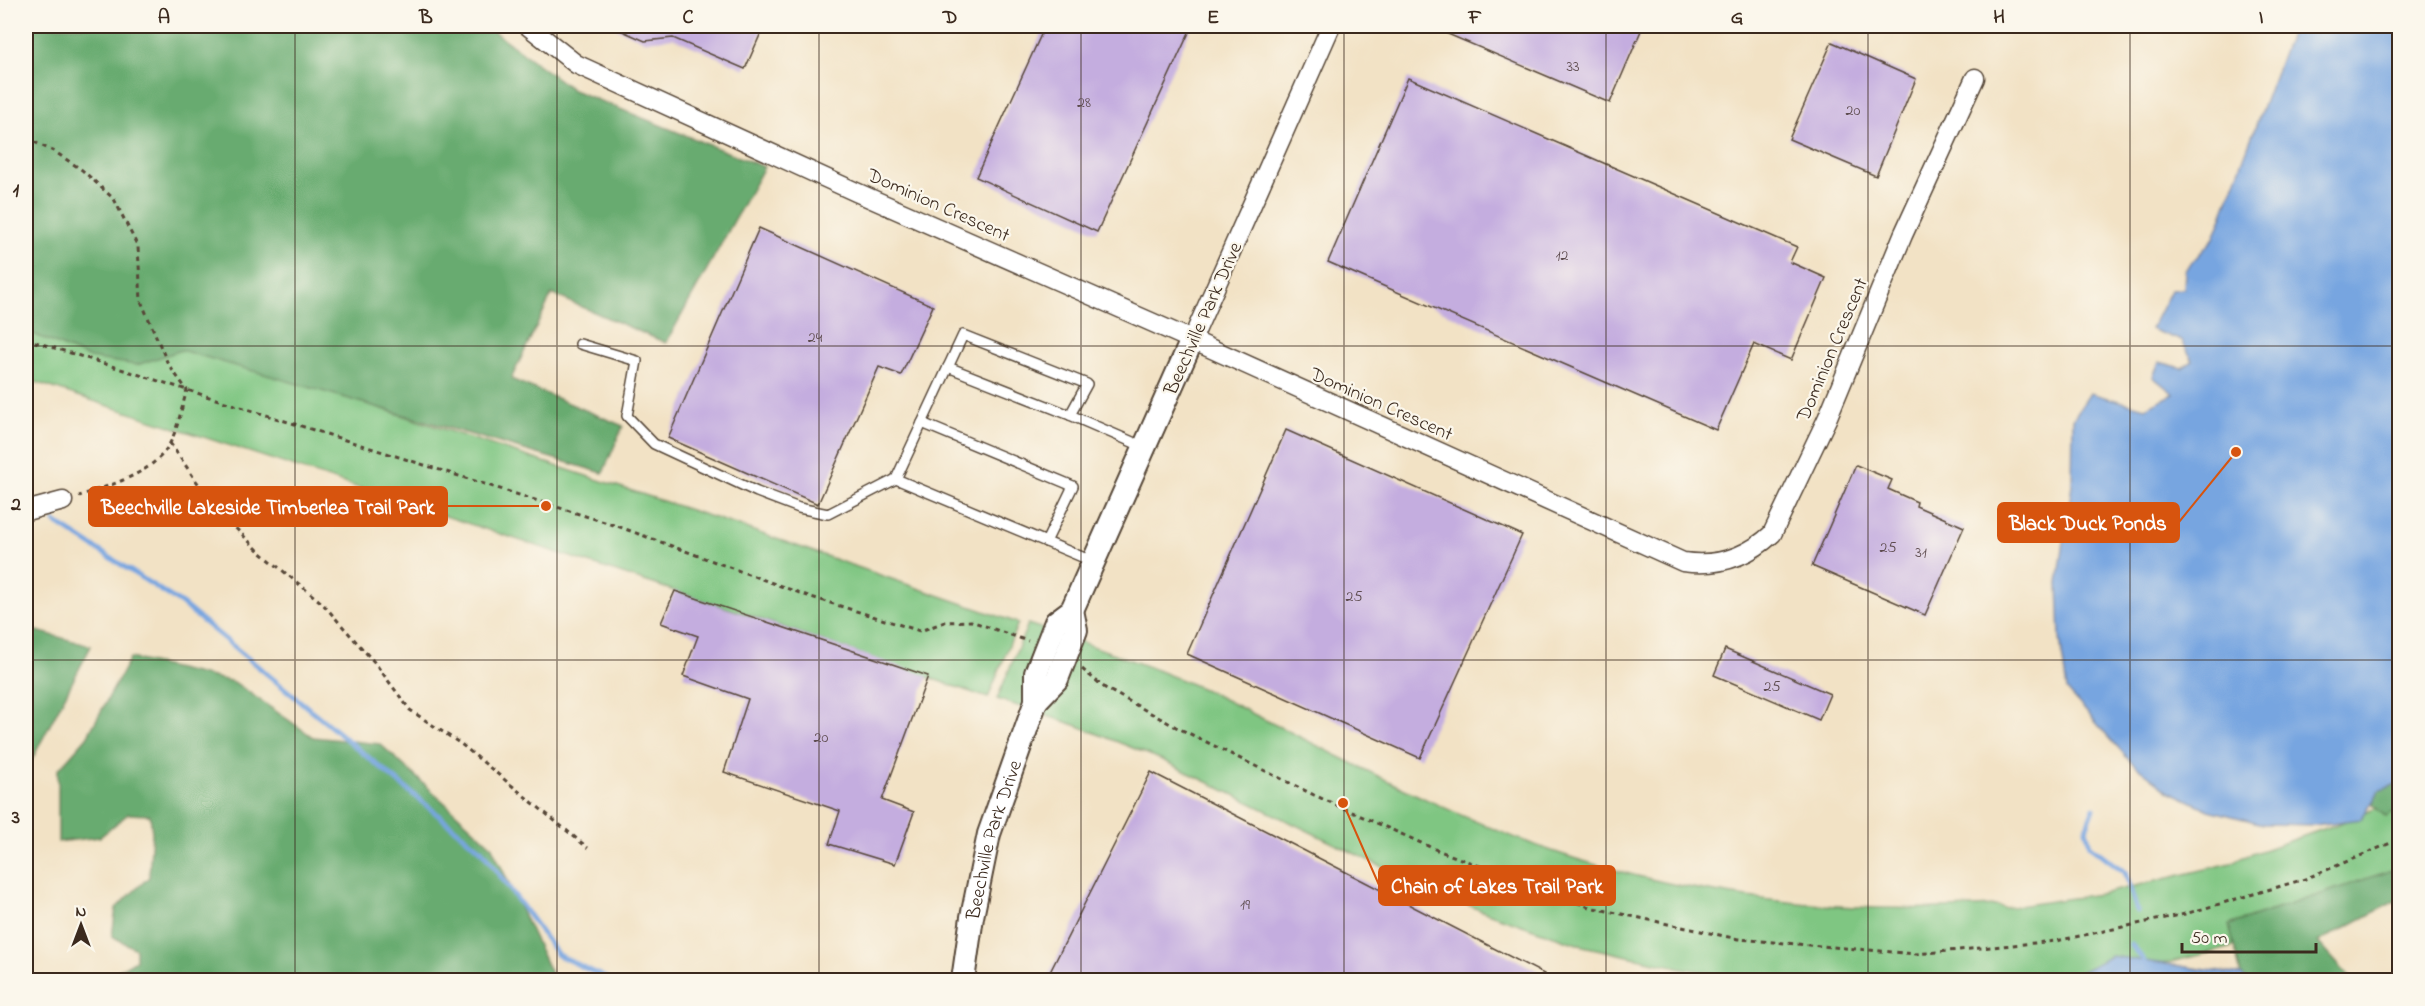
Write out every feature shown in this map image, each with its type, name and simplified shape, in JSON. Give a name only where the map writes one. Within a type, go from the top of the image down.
[{"type":"street","name":"Dominion Crescent","points":[[528,26],[576,64],[856,192],[1192,340],[1683,562],[1709,564],[1734,559],[1756,547],[1772,534],[1827,419],[1903,235],[1975,78]]},
{"type":"street","name":"Beechville Park Drive","points":[[963,981],[972,917],[989,834],[1036,701],[1036,673],[1056,652],[1056,622],[1072,610],[1331,26]]},
{"type":"street","points":[[26,510],[63,501]]},
{"type":"lane","points":[[580,344],[637,361],[627,416],[654,444],[757,492],[799,508],[828,514],[896,479],[963,335],[1087,384],[1070,415]]},
{"type":"lane","points":[[948,367],[1145,447]]},
{"type":"lane","points":[[922,423],[1073,486],[1046,542]]},
{"type":"lane","points":[[896,479],[1094,562]]},
{"type":"path","points":[[26,138],[55,152],[82,170],[114,199],[138,247],[141,300],[168,364],[187,390]]},
{"type":"path","points":[[26,339],[617,526],[808,596],[920,631],[945,622],[971,621],[1056,652],[1105,688],[1176,727],[1314,795],[1437,850],[1589,907],[1738,939],[1916,954],[2056,941],[2186,914],[2272,889],[2305,879],[2400,839]]},
{"type":"path","points":[[63,501],[123,480],[154,463],[170,443],[187,390]]},
{"type":"path","points":[[170,443],[215,508],[260,552],[322,603],[375,663],[410,710],[461,744],[588,848]]},
{"type":"green space","points":[[26,26],[486,26],[573,90],[764,167],[666,343],[552,294],[511,379],[623,426],[603,473],[181,350],[137,365],[90,358],[26,331]]},
{"type":"green space","points":[[26,292],[745,528],[1018,623],[988,698],[745,614],[26,379]]},
{"type":"green space","points":[[1028,624],[1115,654],[1201,688],[1413,793],[1512,836],[1600,866],[1712,891],[1768,900],[1825,905],[1883,908],[1997,906],[2005,908],[2106,893],[2231,863],[2352,819],[2399,798],[2399,887],[2303,925],[2225,949],[2141,969],[2091,977],[2063,980],[1760,980],[1682,968],[1583,946],[1487,913],[1411,881],[1160,759],[1078,726],[997,699]]},
{"type":"green space","points":[[37,631],[91,646],[26,771],[26,633]]},
{"type":"green space","points":[[130,658],[234,682],[313,737],[380,744],[491,845],[554,980],[109,980],[111,975],[136,960],[136,949],[112,936],[116,908],[149,877],[152,833],[150,815],[128,814],[100,837],[58,842],[58,770],[87,737]]},
{"type":"green space","points":[[2399,783],[2399,810],[2386,817],[2372,804],[2379,791]]},
{"type":"green space","points":[[2392,870],[2399,899],[2318,942],[2352,980],[2247,980],[2241,975],[2229,925]]},
{"type":"water","points":[[2293,26],[2400,26],[2399,783],[2379,791],[2362,819],[2315,825],[2263,824],[2209,810],[2169,791],[2131,762],[2067,690],[2060,638],[2058,583],[2072,485],[2073,419],[2090,393],[2145,408],[2174,394],[2153,377],[2159,362],[2182,368],[2193,361],[2182,341],[2151,329],[2171,290],[2184,289],[2185,270],[2214,238]]},
{"type":"water","points":[[2111,956],[2241,975],[2247,980],[2065,980]]},
{"type":"building","points":[[611,26],[764,26],[745,69],[673,38],[645,41]]},
{"type":"building","points":[[1045,26],[1192,26],[1097,232],[976,177]]},
{"type":"building","points":[[1429,26],[1643,26],[1610,103]]},
{"type":"building","points":[[1832,42],[1916,79],[1876,176],[1789,139]]},
{"type":"building","points":[[1408,78],[1797,247],[1790,262],[1826,278],[1791,360],[1754,344],[1716,430],[1328,262]]},
{"type":"building","points":[[759,228],[933,306],[901,375],[879,367],[818,504],[668,438]]},
{"type":"building","points":[[1286,430],[1522,535],[1420,758],[1187,654]]},
{"type":"building","points":[[1856,465],[1892,480],[1888,489],[1917,502],[1916,506],[1964,527],[1925,615],[1812,566]]},
{"type":"building","points":[[675,591],[928,676],[882,800],[914,812],[895,864],[829,844],[840,811],[724,772],[748,699],[683,676],[698,636],[661,623]]},
{"type":"building","points":[[1725,649],[1830,694],[1819,720],[1714,675]]},
{"type":"building","points":[[1151,772],[1544,974],[1540,980],[1046,980]]},
{"type":"waterway","points":[[55,522],[182,604],[482,851],[558,955],[610,980]]},
{"type":"waterway","points":[[2094,808],[2086,829],[2090,846],[2125,872],[2137,911]]},
{"type":"waterway","points":[[2131,944],[2144,961]]},
{"type":"place","name":"Black Duck Ponds","points":[[2236,452]]},
{"type":"place","name":"Beechville Lakeside Timberlea Trail Park","points":[[546,506]]},
{"type":"place","name":"Chain of Lakes Trail Park","points":[[1343,803]]}]
